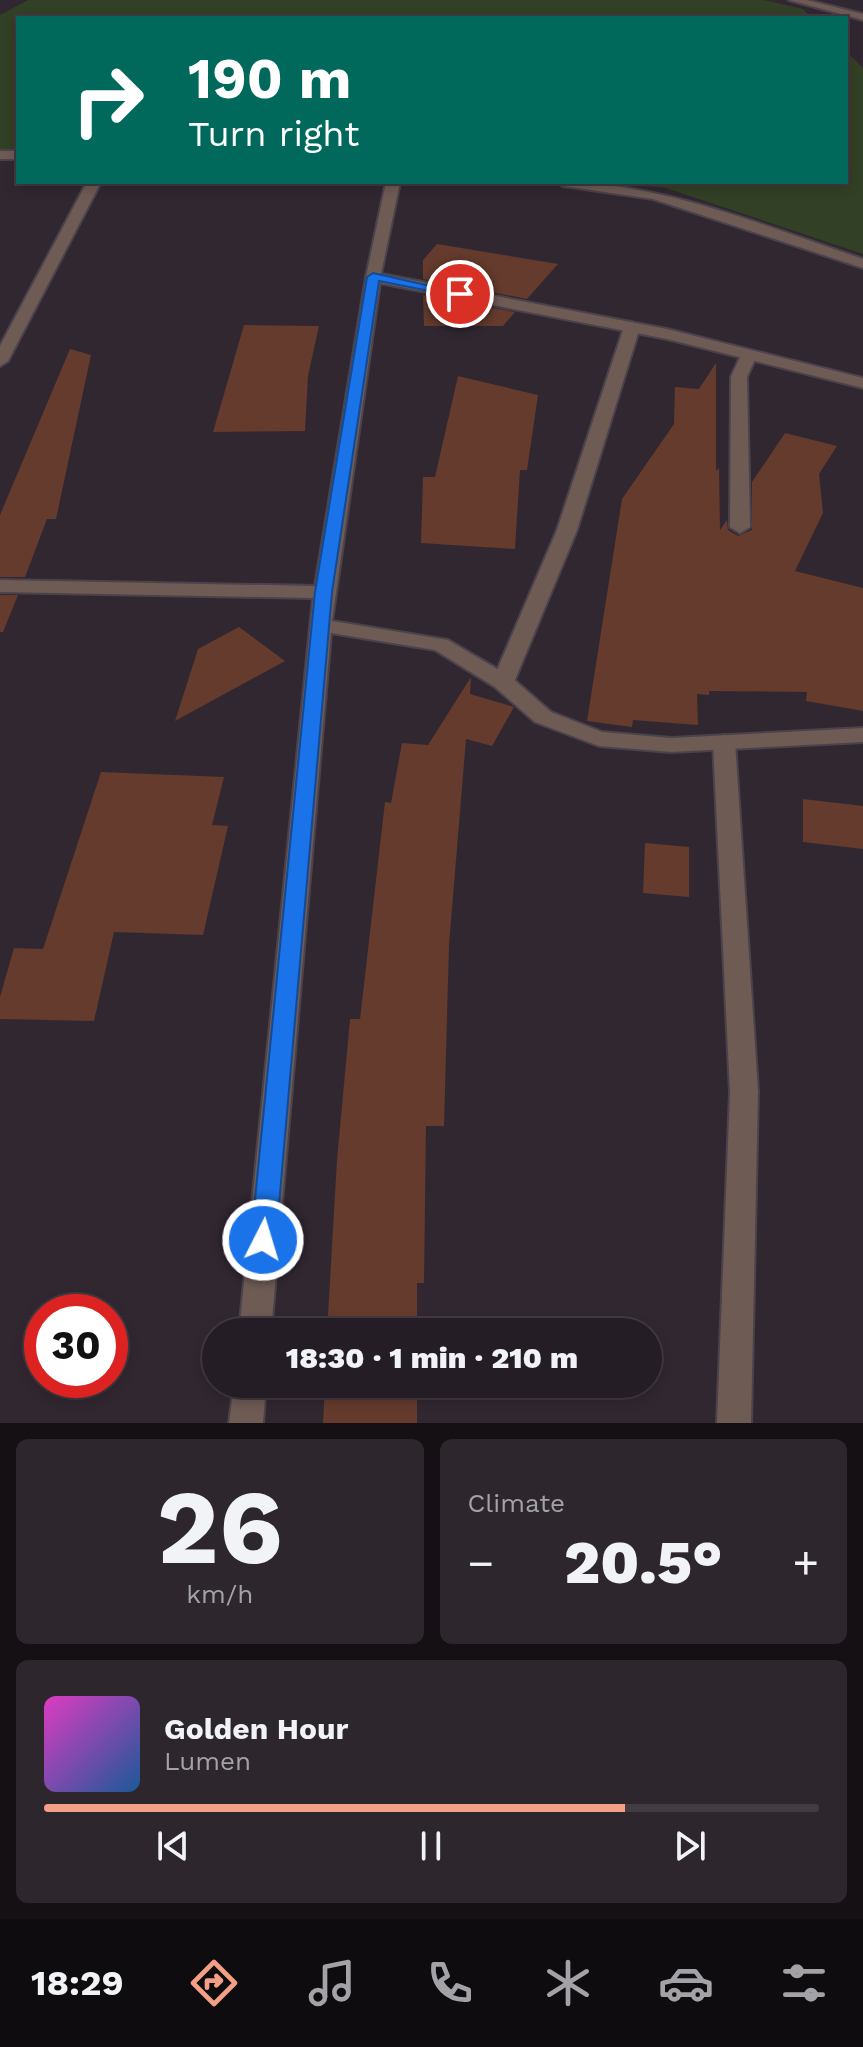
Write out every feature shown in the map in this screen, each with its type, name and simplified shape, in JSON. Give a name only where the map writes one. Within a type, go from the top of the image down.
[{"type":"street","points":[[794,0],[861,17],[863,28]]},
{"type":"street","points":[[0,361],[93,184]]},
{"type":"street","points":[[256,1318],[324,592],[373,277],[393,184]]},
{"type":"street","points":[[577,184],[655,195],[863,264]]},
{"type":"street","points":[[373,277],[632,327],[863,383]]},
{"type":"street","points":[[503,682],[567,530],[632,327]]},
{"type":"street","points":[[740,527],[739,377],[749,355]]},
{"type":"street","points":[[0,586],[324,592]]},
{"type":"street","points":[[321,625],[441,645],[503,682],[543,717],[599,739],[671,745],[862,733]]},
{"type":"street","points":[[724,742],[744,1092],[734,1423]]},
{"type":"street","points":[[246,1423],[249,1398]]},
{"type":"green space","points":[[28,0],[764,0],[803,9],[810,16],[16,16],[16,150],[0,151],[0,15]]},
{"type":"green space","points":[[848,53],[863,68],[863,254],[666,188],[633,184],[848,184]]},
{"type":"building","points":[[437,244],[558,264],[527,299],[423,279],[423,260]]},
{"type":"building","points":[[423,295],[515,312],[503,326],[424,326]]},
{"type":"building","points":[[244,325],[319,326],[308,376],[305,431],[213,432]]},
{"type":"building","points":[[70,349],[91,355],[56,519],[47,519],[25,577],[0,577],[0,515]]},
{"type":"building","points":[[716,363],[716,471],[719,468],[720,530],[727,520],[728,530],[738,536],[752,530],[752,482],[785,433],[837,446],[819,474],[823,513],[795,571],[863,588],[863,711],[806,701],[807,692],[709,691],[709,695],[697,694],[698,725],[633,720],[632,727],[587,721],[622,499],[674,424],[675,387],[699,389]]},
{"type":"building","points":[[458,376],[538,395],[527,470],[520,470],[515,549],[421,543],[423,477],[435,477]]},
{"type":"building","points":[[0,595],[18,595],[3,632],[0,632]]},
{"type":"building","points":[[239,627],[285,661],[175,721],[198,649]]},
{"type":"building","points":[[471,677],[470,694],[514,707],[492,746],[466,739],[449,945],[444,1126],[426,1126],[424,1283],[417,1283],[417,1318],[328,1318],[337,1160],[350,1019],[360,1019],[385,802],[391,803],[402,743],[428,745]]},
{"type":"building","points":[[101,772],[224,777],[212,825],[228,826],[203,935],[114,932],[94,1021],[0,1019],[0,997],[14,948],[43,949]]},
{"type":"building","points":[[803,799],[863,806],[863,849],[803,842]]},
{"type":"building","points":[[645,843],[689,847],[689,897],[643,893]]},
{"type":"building","points":[[324,1398],[417,1398],[417,1423],[323,1423]]},
{"type":"route","points":[[263,1240],[324,592],[373,277],[460,294]]}]
